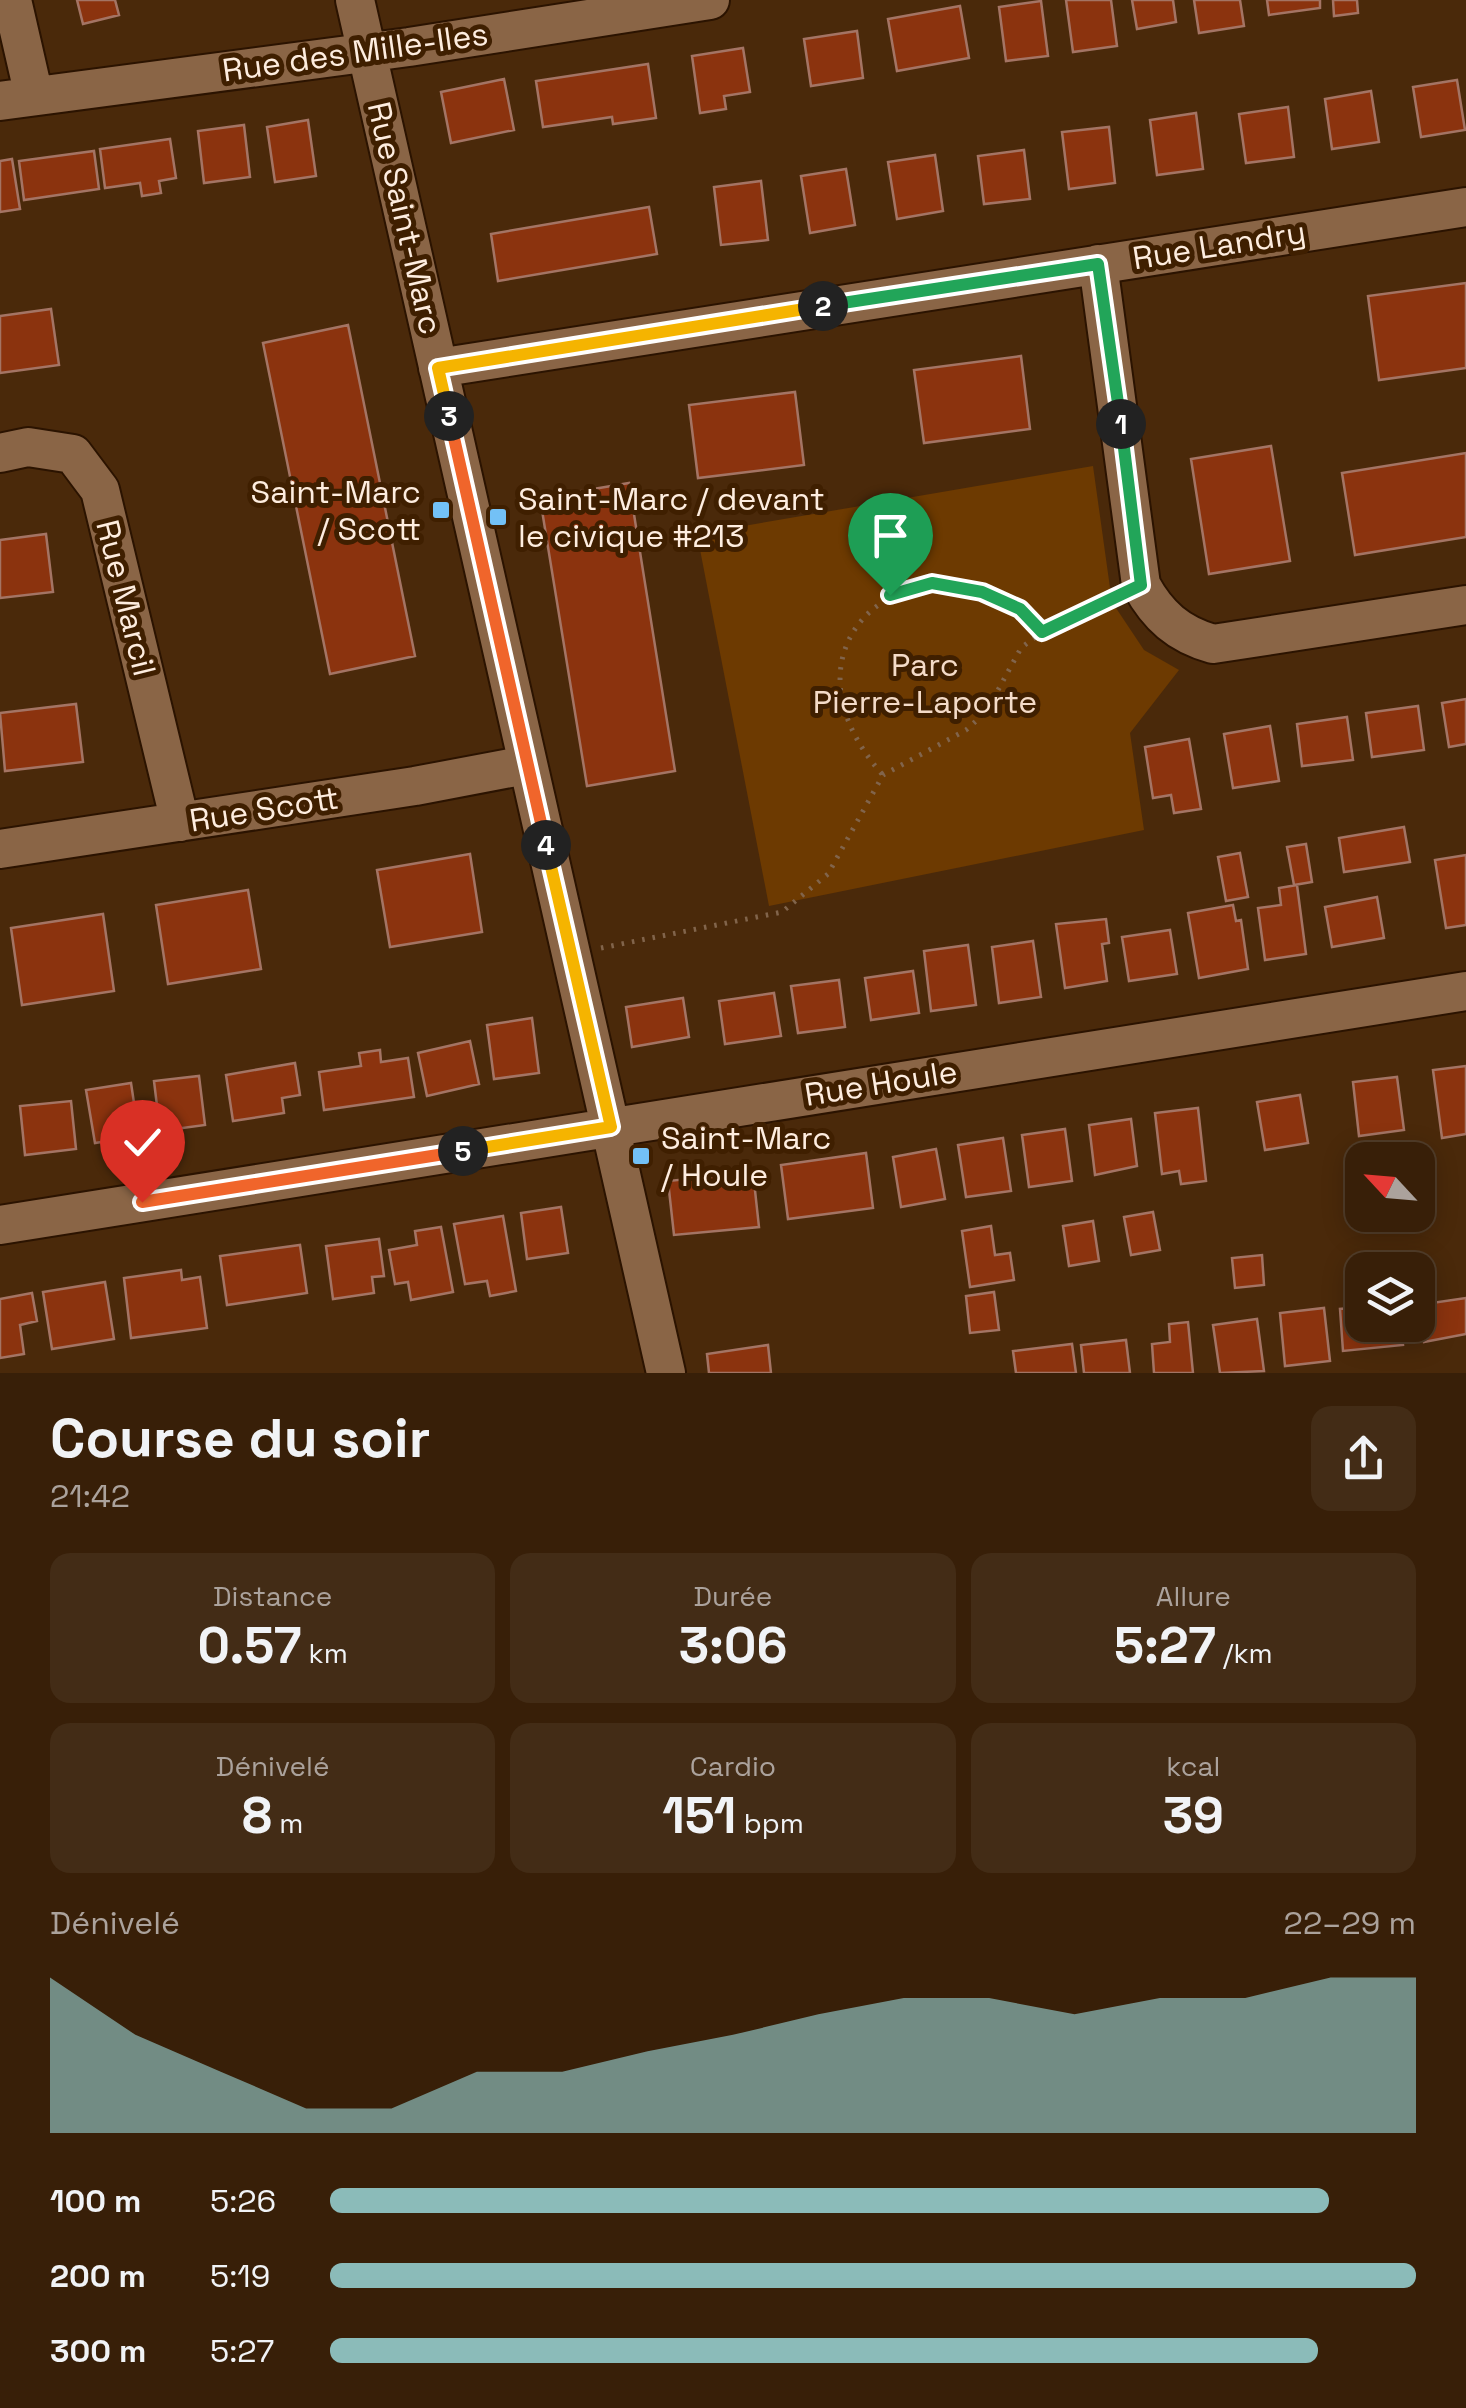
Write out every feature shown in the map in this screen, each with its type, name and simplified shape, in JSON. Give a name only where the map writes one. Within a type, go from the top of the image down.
[{"type":"street","points":[[12,0],[17,99]]},
{"type":"street","name":"Rue Saint-Marc","points":[[355,0],[666,1373]]},
{"type":"street","name":"Rue des Mille-Iles","points":[[17,99],[710,0]]},
{"type":"street","name":"Rue Landry","points":[[438,368],[1466,207]]},
{"type":"street","points":[[1098,264],[1141,585],[1152,606],[1174,627],[1212,644],[1466,605]]},
{"type":"street","name":"Rue Marcil","points":[[0,454],[28,448],[73,454],[100,490],[180,822]]},
{"type":"street","name":"Rue Scott","points":[[0,849],[526,765]]},
{"type":"street","name":"Rue Houle","points":[[0,1225],[1466,990]]},
{"type":"path","points":[[883,775],[856,741],[838,690],[839,668],[848,640],[865,617],[890,595],[932,583],[982,592],[1020,609],[1042,632]]},
{"type":"path","points":[[598,948],[782,912],[828,874],[883,775],[966,730],[986,712],[1021,648],[1042,632],[1141,585]]},
{"type":"green space","name":"Parc Pierre-Laporte","points":[[1093,466],[1112,602],[1144,650],[1179,670],[1130,733],[1144,830],[769,906],[697,534]]},
{"type":"building","points":[[77,0],[115,0],[119,15],[83,24]]},
{"type":"building","points":[[1066,0],[1111,0],[1117,46],[1073,52]]},
{"type":"building","points":[[1132,0],[1173,0],[1176,22],[1137,29]]},
{"type":"building","points":[[1194,0],[1240,0],[1244,26],[1199,33]]},
{"type":"building","points":[[1267,0],[1320,0],[1320,8],[1269,15]]},
{"type":"building","points":[[1333,0],[1357,0],[1358,13],[1334,16]]},
{"type":"building","points":[[1041,1],[1048,56],[1006,61],[999,7]]},
{"type":"building","points":[[960,6],[969,58],[897,71],[888,19]]},
{"type":"building","points":[[857,31],[863,78],[811,86],[804,39]]},
{"type":"building","points":[[743,48],[750,92],[724,96],[726,109],[700,113],[692,56]]},
{"type":"building","points":[[648,64],[656,118],[613,124],[612,117],[543,127],[536,81]]},
{"type":"building","points":[[504,79],[514,130],[451,143],[441,92]]},
{"type":"building","points":[[1457,80],[1465,130],[1421,137],[1413,87]]},
{"type":"building","points":[[1371,91],[1379,142],[1332,149],[1325,99]]},
{"type":"building","points":[[1288,107],[1294,157],[1246,163],[1239,114]]},
{"type":"building","points":[[1196,113],[1203,169],[1157,175],[1150,120]]},
{"type":"building","points":[[308,120],[316,176],[275,182],[267,127]]},
{"type":"building","points":[[244,125],[250,177],[204,183],[198,131]]},
{"type":"building","points":[[1109,127],[1115,183],[1069,189],[1062,132]]},
{"type":"building","points":[[170,139],[176,178],[159,181],[161,193],[142,196],[140,183],[105,188],[100,149]]},
{"type":"building","points":[[1024,150],[1030,199],[984,204],[978,156]]},
{"type":"building","points":[[94,151],[99,189],[24,200],[19,161]]},
{"type":"building","points":[[935,155],[943,211],[897,219],[888,162]]},
{"type":"building","points":[[12,159],[20,209],[0,212],[0,161]]},
{"type":"building","points":[[846,169],[855,225],[810,233],[801,176]]},
{"type":"building","points":[[761,181],[768,240],[721,245],[714,187]]},
{"type":"building","points":[[649,207],[657,254],[498,281],[491,234]]},
{"type":"building","points":[[1466,283],[1466,368],[1379,380],[1368,296]]},
{"type":"building","points":[[51,309],[59,365],[0,373],[0,316]]},
{"type":"building","points":[[348,325],[415,656],[330,674],[263,343]]},
{"type":"building","points":[[1021,356],[1030,429],[924,443],[914,370]]},
{"type":"building","points":[[795,392],[804,465],[698,478],[689,405]]},
{"type":"building","points":[[1271,446],[1290,561],[1209,574],[1191,459]]},
{"type":"building","points":[[1466,453],[1466,537],[1355,555],[1342,473]]},
{"type":"building","points":[[629,483],[675,771],[587,786],[540,498]]},
{"type":"building","points":[[46,534],[53,592],[0,598],[0,540]]},
{"type":"building","points":[[1466,699],[1466,744],[1449,747],[1442,703]]},
{"type":"building","points":[[76,704],[83,762],[5,771],[0,713]]},
{"type":"building","points":[[1418,706],[1424,750],[1372,757],[1366,713]]},
{"type":"building","points":[[1347,717],[1353,760],[1302,766],[1297,724]]},
{"type":"building","points":[[1270,726],[1279,781],[1233,788],[1224,734]]},
{"type":"building","points":[[1189,739],[1201,809],[1174,813],[1171,795],[1153,798],[1145,747]]},
{"type":"building","points":[[1404,827],[1410,862],[1344,872],[1339,838]]},
{"type":"building","points":[[1306,844],[1312,882],[1294,885],[1287,847]]},
{"type":"building","points":[[1240,853],[1248,897],[1226,901],[1218,857]]},
{"type":"building","points":[[470,854],[482,932],[390,947],[377,870]]},
{"type":"building","points":[[1466,855],[1466,925],[1446,928],[1435,860]]},
{"type":"building","points":[[1297,885],[1306,954],[1265,960],[1258,908],[1281,905],[1279,888]]},
{"type":"building","points":[[248,890],[261,969],[168,984],[156,905]]},
{"type":"building","points":[[1377,897],[1384,938],[1332,947],[1325,907]]},
{"type":"building","points":[[1233,905],[1236,921],[1241,920],[1248,969],[1199,978],[1188,913]]},
{"type":"building","points":[[103,914],[114,991],[22,1005],[11,928]]},
{"type":"building","points":[[1106,919],[1109,943],[1102,944],[1107,981],[1065,988],[1056,924]]},
{"type":"building","points":[[1170,930],[1177,974],[1129,981],[1122,937]]},
{"type":"building","points":[[1033,941],[1041,997],[999,1003],[992,947]]},
{"type":"building","points":[[968,945],[976,1005],[931,1011],[924,951]]},
{"type":"building","points":[[913,971],[919,1013],[871,1020],[865,978]]},
{"type":"building","points":[[839,980],[845,1027],[798,1033],[791,986]]},
{"type":"building","points":[[774,993],[781,1036],[725,1044],[719,1001]]},
{"type":"building","points":[[683,998],[689,1037],[632,1047],[626,1007]]},
{"type":"building","points":[[532,1018],[539,1073],[494,1079],[487,1025]]},
{"type":"building","points":[[470,1041],[479,1084],[427,1096],[418,1053]]},
{"type":"building","points":[[380,1050],[381,1062],[408,1058],[414,1097],[324,1110],[319,1072],[361,1066],[359,1053]]},
{"type":"building","points":[[295,1063],[300,1095],[282,1098],[284,1113],[233,1121],[226,1075]]},
{"type":"building","points":[[1466,1066],[1466,1134],[1442,1138],[1433,1070]]},
{"type":"building","points":[[199,1076],[205,1125],[160,1131],[154,1081]]},
{"type":"building","points":[[1397,1077],[1404,1130],[1359,1136],[1353,1082]]},
{"type":"building","points":[[131,1083],[139,1136],[95,1143],[86,1090]]},
{"type":"building","points":[[1300,1095],[1308,1143],[1265,1150],[1257,1102]]},
{"type":"building","points":[[71,1101],[76,1149],[25,1155],[20,1106]]},
{"type":"building","points":[[1198,1108],[1206,1181],[1181,1184],[1179,1171],[1162,1174],[1155,1113]]},
{"type":"building","points":[[1131,1119],[1137,1166],[1095,1175],[1089,1125]]},
{"type":"building","points":[[1065,1129],[1072,1181],[1029,1187],[1022,1135]]},
{"type":"building","points":[[1003,1138],[1011,1191],[966,1197],[958,1145]]},
{"type":"building","points":[[936,1149],[945,1199],[901,1207],[893,1157]]},
{"type":"building","points":[[866,1153],[873,1208],[788,1219],[781,1165]]},
{"type":"building","points":[[753,1172],[759,1227],[674,1235],[668,1181]]},
{"type":"building","points":[[561,1207],[568,1253],[527,1259],[521,1213]]},
{"type":"building","points":[[1153,1212],[1160,1250],[1131,1255],[1124,1217]]},
{"type":"building","points":[[503,1216],[516,1291],[490,1296],[487,1281],[465,1284],[454,1224]]},
{"type":"building","points":[[1093,1221],[1099,1261],[1069,1266],[1063,1226]]},
{"type":"building","points":[[991,1226],[995,1255],[1010,1253],[1014,1280],[970,1287],[962,1231]]},
{"type":"building","points":[[441,1227],[453,1292],[411,1300],[408,1282],[395,1284],[389,1250],[417,1245],[415,1231]]},
{"type":"building","points":[[379,1239],[384,1276],[372,1277],[374,1293],[333,1299],[326,1246]]},
{"type":"building","points":[[300,1245],[307,1293],[227,1305],[220,1256]]},
{"type":"building","points":[[1262,1255],[1264,1285],[1235,1288],[1232,1258]]},
{"type":"building","points":[[181,1270],[182,1280],[200,1277],[207,1328],[131,1338],[124,1278]]},
{"type":"building","points":[[105,1282],[114,1339],[52,1349],[43,1292]]},
{"type":"building","points":[[994,1292],[999,1330],[970,1333],[966,1296]]},
{"type":"building","points":[[32,1293],[37,1321],[20,1325],[24,1354],[0,1358],[0,1299]]},
{"type":"building","points":[[1466,1298],[1466,1334],[1435,1340],[1435,1303]]},
{"type":"building","points":[[1324,1308],[1330,1361],[1285,1366],[1280,1313]]},
{"type":"building","points":[[1340,1309],[1345,1309],[1345,1342],[1403,1345],[1343,1351]]},
{"type":"building","points":[[1257,1319],[1264,1371],[1220,1373],[1213,1325]]},
{"type":"building","points":[[1188,1322],[1193,1373],[1154,1373],[1152,1344],[1170,1342],[1169,1324]]},
{"type":"building","points":[[1126,1340],[1130,1373],[1084,1373],[1081,1345]]},
{"type":"building","points":[[1072,1344],[1076,1373],[1016,1373],[1013,1351]]},
{"type":"building","points":[[768,1345],[771,1373],[709,1373],[707,1354]]},
{"type":"place","name":"Saint-Marc / Scott","points":[[441,510]]},
{"type":"place","name":"Saint-Marc / devant le civique #213","points":[[498,517]]},
{"type":"place","name":"Saint-Marc / Houle","points":[[641,1156]]},
{"type":"route","points":[[142,1202],[611,1127],[438,368],[1098,264],[1141,585],[1042,632],[1020,609],[982,592],[932,583],[890,595]]}]
